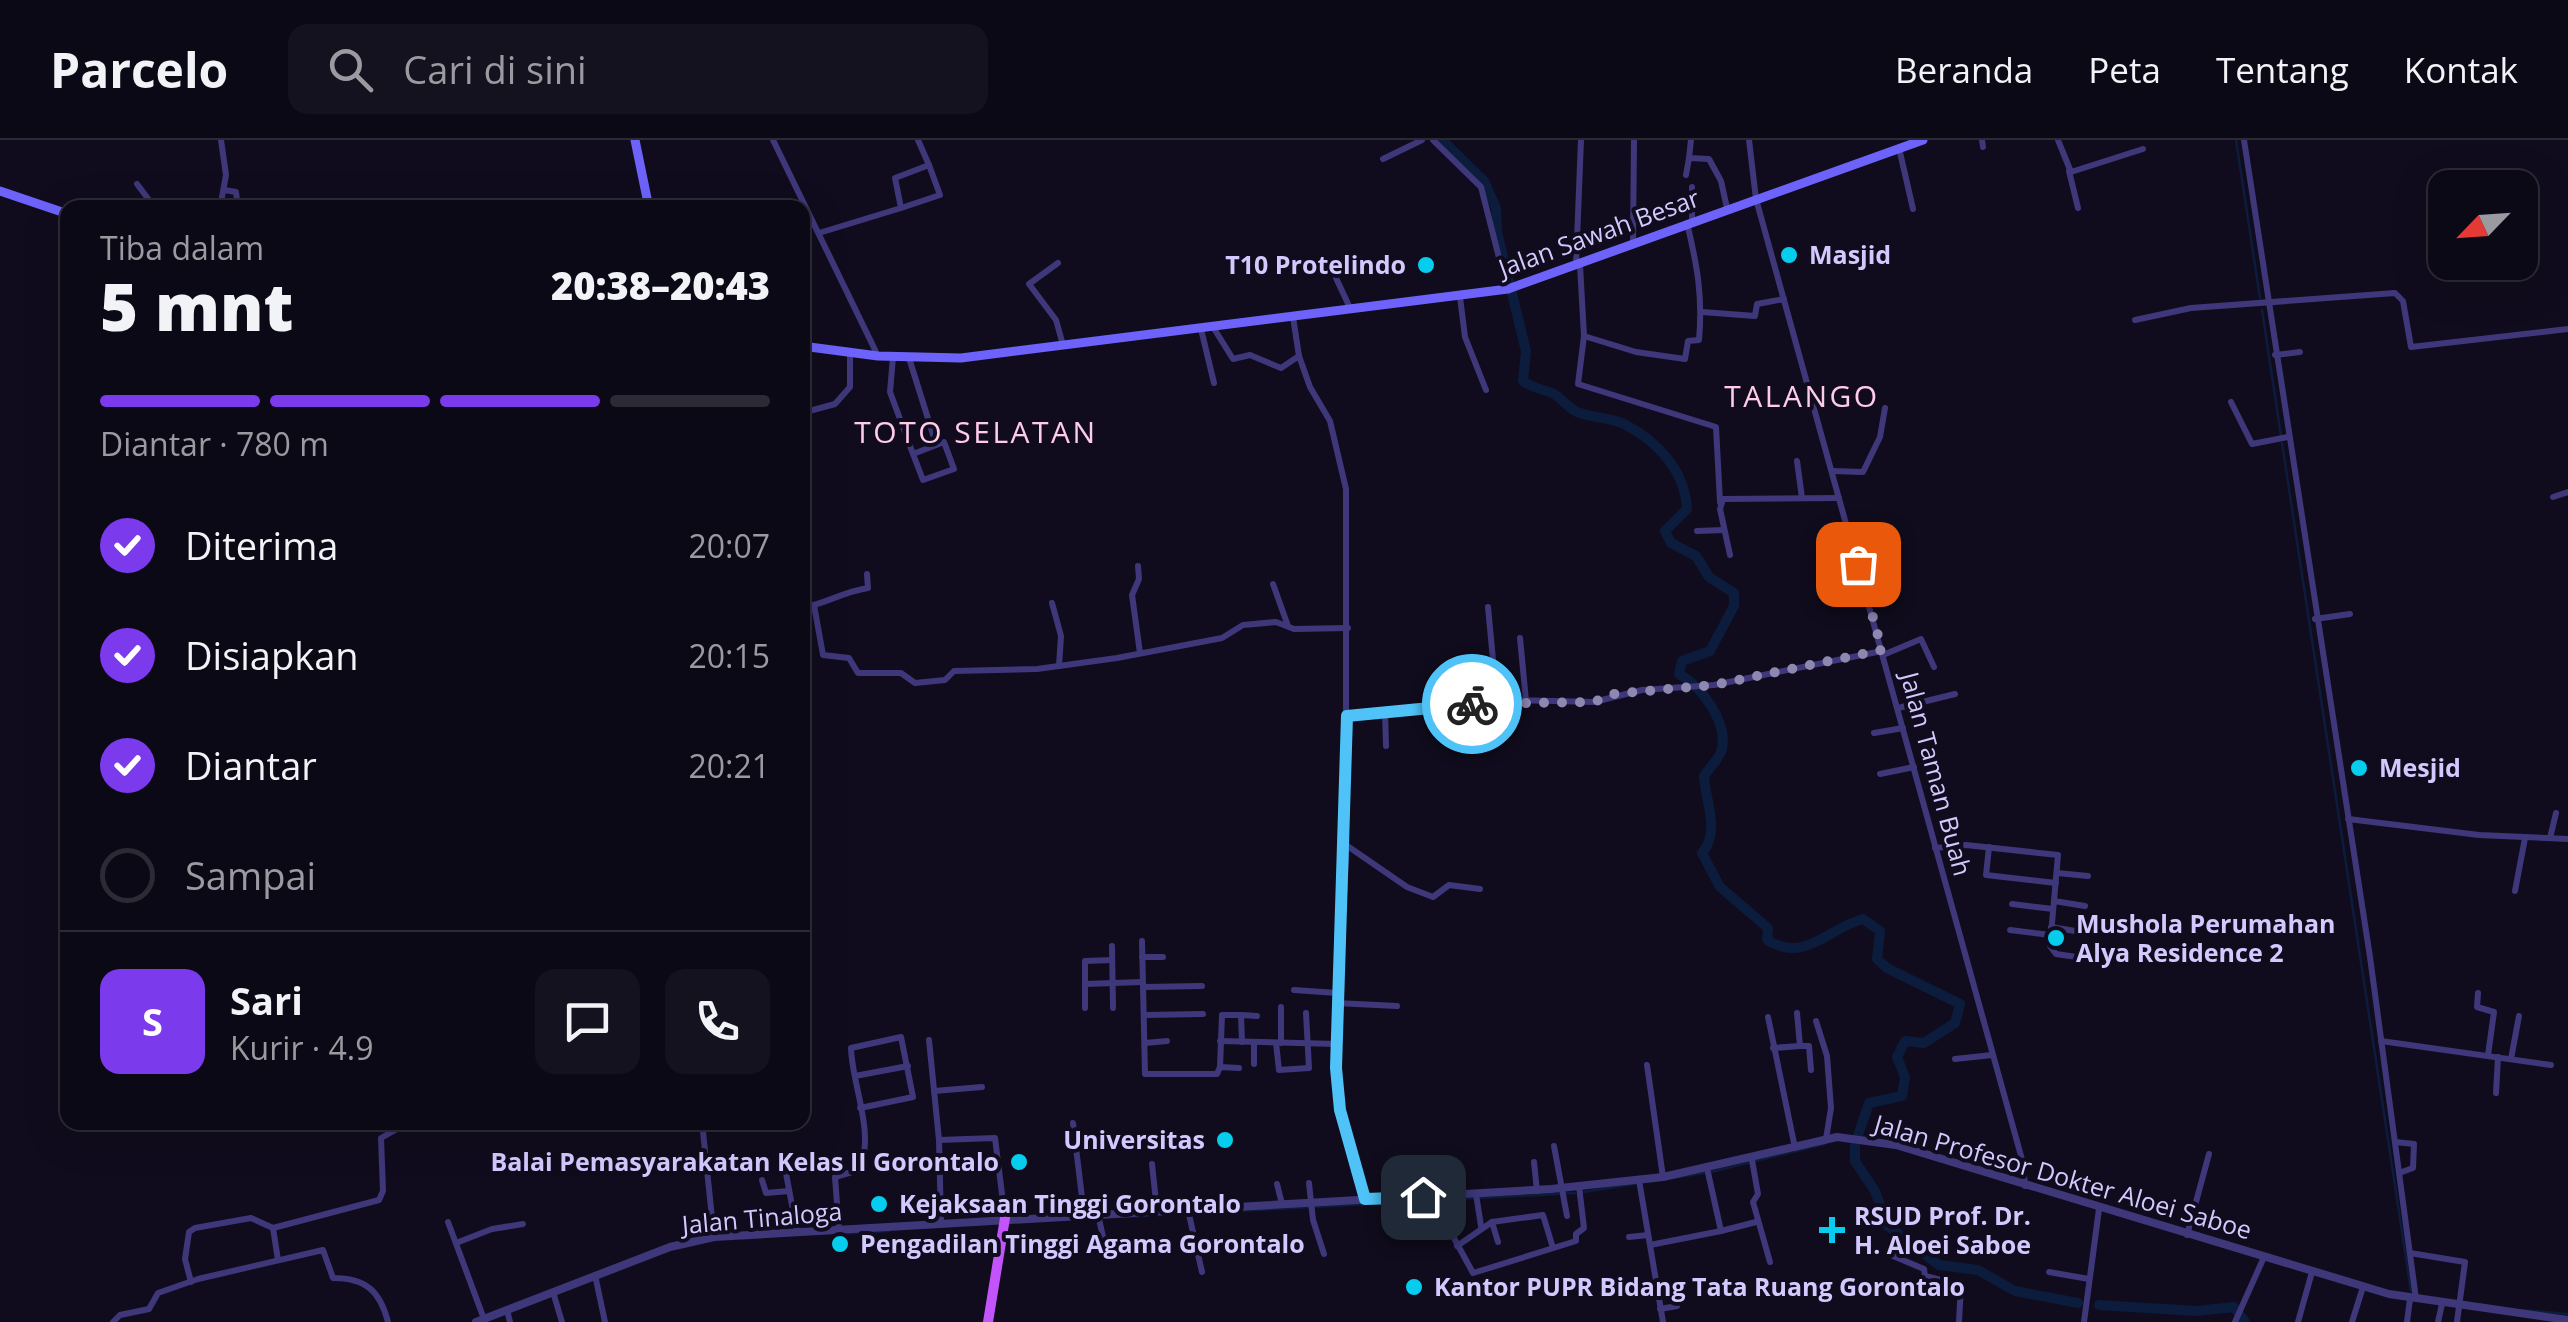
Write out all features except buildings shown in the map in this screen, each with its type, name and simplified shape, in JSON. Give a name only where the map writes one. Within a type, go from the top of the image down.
[{"type":"main road","points":[[632,140],[645,200]]},
{"type":"main road","name":"Jalan Sawah Besar","points":[[810,347],[878,356],[961,358],[1508,289],[1923,140]]},
{"type":"main road","points":[[0,191],[60,211]]},
{"type":"main road","points":[[988,1322],[1005,1218]]},
{"type":"street","points":[[221,140],[222,200]]},
{"type":"street","points":[[773,140],[803,200]]},
{"type":"street","points":[[819,233],[940,194],[918,140]]},
{"type":"street","points":[[1383,159],[1422,140]]},
{"type":"street","points":[[1434,140],[1481,187],[1508,289]]},
{"type":"street","points":[[1580,140],[1578,266],[1584,336],[1578,384],[1717,428],[1720,502],[1730,555]]},
{"type":"street","points":[[1634,140],[1634,243]]},
{"type":"street","points":[[1686,175],[1691,140]]},
{"type":"street","name":"Jalan Taman Buah","points":[[1749,140],[1756,199],[1904,728],[2025,1187]]},
{"type":"street","points":[[2058,140],[2078,208]]},
{"type":"street","points":[[2244,140],[2395,1142],[2410,1253],[2413,1299],[2407,1322]]},
{"type":"street","points":[[1899,148],[1913,208]]},
{"type":"street","points":[[2069,171],[2143,148]]},
{"type":"street","points":[[1689,158],[1710,159],[1721,181],[1727,208]]},
{"type":"street","points":[[901,208],[895,178],[929,165]]},
{"type":"street","points":[[137,184],[149,200]]},
{"type":"street","points":[[1584,336],[1684,360],[1688,341],[1699,340],[1701,276],[1689,221],[1692,186]]},
{"type":"street","points":[[224,190],[236,192],[237,200]]},
{"type":"street","points":[[810,215],[878,356]]},
{"type":"street","points":[[1058,262],[1029,284],[1056,320],[1063,345]]},
{"type":"street","points":[[1336,278],[1351,310]]},
{"type":"street","points":[[2135,320],[2191,308],[2394,294],[2402,301],[2408,342],[2414,347],[2568,329]]},
{"type":"street","points":[[1460,297],[1465,337],[1486,390]]},
{"type":"street","points":[[1702,312],[1755,316],[1756,304],[1784,299]]},
{"type":"street","points":[[1293,317],[1299,356],[1310,387],[1330,420],[1344,475],[1348,628],[1346,845],[1337,1044],[1340,1110],[1365,1199]]},
{"type":"street","points":[[1214,327],[1233,359],[1250,355],[1281,368],[1299,356]]},
{"type":"street","points":[[1202,328],[1214,383]]},
{"type":"street","points":[[810,411],[835,404],[850,387],[850,352]]},
{"type":"street","points":[[2276,355],[2300,352]]},
{"type":"street","points":[[893,356],[889,387],[913,454],[923,480],[952,470],[945,443],[913,454]]},
{"type":"street","points":[[909,358],[936,444]]},
{"type":"street","points":[[2231,402],[2252,444],[2288,437]]},
{"type":"street","points":[[1832,471],[1863,472],[1880,437],[1885,408]]},
{"type":"street","points":[[1796,461],[1802,498]]},
{"type":"street","points":[[2553,497],[2568,492]]},
{"type":"street","points":[[1720,502],[1839,498]]},
{"type":"street","points":[[1697,531],[1724,530]]},
{"type":"street","points":[[1138,566],[1139,579],[1132,595],[1140,652]]},
{"type":"street","points":[[810,607],[831,600],[837,592],[868,588],[867,574]]},
{"type":"street","points":[[1274,584],[1288,627]]},
{"type":"street","points":[[1052,603],[1061,636],[1059,666]]},
{"type":"street","points":[[814,606],[822,654],[848,657],[858,672],[900,672],[914,683],[948,679],[952,671],[1059,666],[1222,638],[1238,625],[1281,622],[1288,627],[1348,628]]},
{"type":"street","points":[[1488,607],[1497,702]]},
{"type":"street","points":[[2315,619],[2350,614]]},
{"type":"street","points":[[1520,638],[1526,701]]},
{"type":"street","points":[[1347,716],[1497,702],[1587,703],[1642,690],[1696,688],[1883,653],[1921,639],[1934,667]]},
{"type":"street","points":[[1898,708],[1955,694]]},
{"type":"street","points":[[1385,712],[1386,746]]},
{"type":"street","points":[[1874,733],[1904,728]]},
{"type":"street","points":[[1880,774],[1914,767]]},
{"type":"street","points":[[2550,838],[2556,813]]},
{"type":"street","points":[[2348,819],[2506,837],[2568,839]]},
{"type":"street","points":[[2506,837],[2512,849]]},
{"type":"street","points":[[2514,891],[2525,838]]},
{"type":"street","points":[[1346,845],[1416,892],[1433,896],[1449,885],[1480,889]]},
{"type":"street","points":[[1935,848],[1989,847],[2058,855],[2050,931],[2056,954],[2084,958]]},
{"type":"street","points":[[1989,847],[1986,876],[2088,876]]},
{"type":"street","points":[[2012,904],[2085,906]]},
{"type":"street","points":[[2010,930],[2086,933]]},
{"type":"street","points":[[1142,941],[1145,1074]]},
{"type":"street","points":[[1112,946],[1113,1008]]},
{"type":"street","points":[[1142,957],[1163,958]]},
{"type":"street","points":[[1085,1008],[1085,961],[1112,960]]},
{"type":"street","points":[[1085,984],[1202,986]]},
{"type":"street","points":[[1294,990],[1337,993]]},
{"type":"street","points":[[2478,993],[2477,1006],[2494,1012],[2488,1055]]},
{"type":"street","points":[[1336,1004],[1396,1006]]},
{"type":"street","points":[[1281,1007],[1281,1070],[1309,1068],[1306,1013]]},
{"type":"street","points":[[1797,1013],[1800,1046]]},
{"type":"street","points":[[1144,1015],[1203,1014]]},
{"type":"street","points":[[1242,1015],[1242,1042]]},
{"type":"street","points":[[1132,1074],[1217,1074],[1221,1016],[1257,1016]]},
{"type":"street","points":[[2511,1059],[2519,1016]]},
{"type":"street","points":[[1768,1017],[1795,1149]]},
{"type":"street","points":[[1816,1020],[1827,1056],[1831,1108],[1826,1139]]},
{"type":"street","points":[[838,1230],[835,1177],[861,1168],[860,1108],[851,1048],[902,1039],[912,1098],[860,1108]]},
{"type":"street","points":[[929,1040],[939,1140],[941,1224]]},
{"type":"street","points":[[1145,1042],[1167,1041]]},
{"type":"street","points":[[1220,1041],[1337,1044]]},
{"type":"street","points":[[2381,1041],[2551,1066]]},
{"type":"street","points":[[1254,1043],[1254,1064]]},
{"type":"street","points":[[1773,1048],[1810,1046],[1812,1070]]},
{"type":"street","points":[[1955,1058],[1992,1055]]},
{"type":"street","points":[[2496,1093],[2498,1056]]},
{"type":"street","points":[[1648,1065],[1663,1177]]},
{"type":"street","points":[[855,1076],[908,1066]]},
{"type":"street","points":[[1220,1067],[1239,1068]]},
{"type":"street","points":[[934,1091],[982,1088]]},
{"type":"street","points":[[1074,1123],[1084,1214]]},
{"type":"street","points":[[191,1282],[185,1260],[192,1230],[251,1218],[272,1228],[379,1200],[383,1191],[381,1138],[397,1130]]},
{"type":"street","points":[[703,1130],[714,1237]]},
{"type":"street","name":"Jalan Profesor Dokter Aloei Saboe","points":[[1005,1218],[1189,1213],[1282,1204],[1312,1207],[1365,1199],[1476,1198],[1537,1190],[1580,1191],[1752,1163],[1846,1136],[1867,1139],[2312,1272],[2325,1282],[2442,1304],[2568,1320]]},
{"type":"street","points":[[939,1140],[995,1138],[1005,1218]]},
{"type":"street","points":[[2395,1142],[2414,1144],[2413,1168],[2399,1173]]},
{"type":"street","points":[[1554,1146],[1567,1216]]},
{"type":"street","points":[[782,1152],[797,1232]]},
{"type":"street","points":[[2187,1236],[2209,1154]]},
{"type":"street","points":[[1534,1162],[1537,1190]]},
{"type":"street","points":[[1752,1163],[1758,1194],[1753,1202],[1756,1222],[1770,1262]]},
{"type":"street","points":[[1152,1164],[1157,1211]]},
{"type":"street","points":[[1708,1172],[1721,1231]]},
{"type":"street","points":[[762,1180],[766,1193],[789,1191]]},
{"type":"street","points":[[1309,1183],[1324,1254]]},
{"type":"street","points":[[1276,1184],[1282,1204]]},
{"type":"street","points":[[1640,1184],[1663,1322]]},
{"type":"street","points":[[1445,1199],[1447,1223],[1474,1273],[1576,1241],[1577,1233],[1584,1230],[1580,1191]]},
{"type":"street","points":[[1476,1198],[1482,1226]]},
{"type":"street","points":[[2085,1319],[2099,1209]]},
{"type":"street","points":[[1189,1213],[1202,1272]]},
{"type":"street","points":[[1457,1246],[1492,1222],[1543,1215],[1553,1248]]},
{"type":"street","points":[[1098,1217],[1107,1254]]},
{"type":"street","name":"Jalan Tinaloga","points":[[480,1320],[670,1247],[714,1237],[1005,1218]]},
{"type":"street","points":[[448,1222],[480,1320]]},
{"type":"street","points":[[1492,1222],[1498,1242]]},
{"type":"street","points":[[1650,1245],[1756,1222]]},
{"type":"street","points":[[456,1243],[492,1229],[523,1224]]},
{"type":"street","points":[[272,1228],[278,1260]]},
{"type":"street","points":[[1629,1236],[1648,1235]]},
{"type":"street","points":[[114,1322],[120,1315],[149,1308],[158,1293],[323,1250],[332,1277],[372,1288],[388,1322]]},
{"type":"street","points":[[2410,1253],[2465,1262],[2456,1322]]},
{"type":"street","points":[[1893,1256],[1924,1269],[1925,1276],[1960,1285],[1959,1322]]},
{"type":"street","points":[[2237,1318],[2264,1258]]},
{"type":"street","points":[[2049,1272],[2090,1279]]},
{"type":"street","points":[[2298,1322],[2312,1272]]},
{"type":"street","points":[[595,1275],[605,1322]]},
{"type":"street","points":[[2352,1322],[2362,1286]]},
{"type":"street","points":[[553,1291],[562,1322]]},
{"type":"street","points":[[1660,1309],[1676,1306],[1675,1293]]},
{"type":"street","points":[[2438,1322],[2442,1304]]},
{"type":"street","points":[[507,1310],[510,1322]]},
{"type":"waterway","points":[[1442,140],[1484,181],[1496,208],[1497,232],[1526,351],[1523,381],[1555,395],[1577,412],[1624,424],[1658,448],[1681,482],[1687,509],[1665,531],[1671,543],[1696,556],[1709,577],[1734,593],[1734,606],[1710,651],[1682,661],[1679,674],[1704,696],[1721,728],[1721,752],[1704,776],[1711,826],[1702,853],[1720,887],[1768,928],[1767,940],[1781,946],[1805,946],[1863,919],[1880,931],[1877,959],[1887,968],[1960,1004],[1955,1023],[1924,1043],[1905,1041],[1897,1057],[1905,1077],[1902,1096],[1869,1103],[1855,1144],[1855,1161],[1875,1191],[1888,1226],[1939,1265],[1978,1270],[2015,1291],[2078,1303]]},
{"type":"waterway","points":[[2236,140],[2260,298]]},
{"type":"waterway","points":[[2262,310],[2281,436]]},
{"type":"waterway","points":[[2282,443],[2411,1291]]},
{"type":"waterway","points":[[1711,1172],[1825,1144]]},
{"type":"waterway","points":[[1583,1192],[1704,1173]]},
{"type":"waterway","points":[[1124,1217],[1575,1193]]},
{"type":"waterway","points":[[837,1234],[889,1231]]},
{"type":"waterway","points":[[2099,1305],[2196,1311],[2234,1307],[2245,1322]]},
{"type":"waterway","points":[[2522,1310],[2568,1314]]},
{"type":"way so far","points":[[1472,704],[1519,700],[1554,704],[1594,702],[1613,694],[1714,685],[1882,650],[1858,564]]},
{"type":"place","name":"Masjid","points":[[1789,255]]},
{"type":"place","name":"T10 Protelindo","points":[[1426,265]]},
{"type":"place","name":"Mesjid","points":[[2359,768]]},
{"type":"place","name":"Mushola Perumahan Alya Residence 2","points":[[2056,938]]},
{"type":"place","name":"Universitas","points":[[1225,1140]]},
{"type":"place","name":"Balai Pemasyarakatan Kelas II Gorontalo","points":[[1019,1162]]},
{"type":"place","name":"Kejaksaan Tinggi Gorontalo","points":[[879,1204]]},
{"type":"place","name":"RSUD Prof. Dr. H. Aloei Saboe","points":[[1832,1230]]},
{"type":"place","name":"Pengadilan Tinggi Agama Gorontalo","points":[[840,1244]]},
{"type":"place","name":"Kantor PUPR Bidang Tata Ruang Gorontalo","points":[[1414,1287]]},
{"type":"district","name":"TALANGO","points":[[1802,397]]},
{"type":"district","name":"TOTO SELATAN","points":[[976,433]]},
{"type":"route","points":[[1423,1197],[1365,1199],[1340,1110],[1336,1004],[1344,910],[1347,716],[1472,704]]}]
